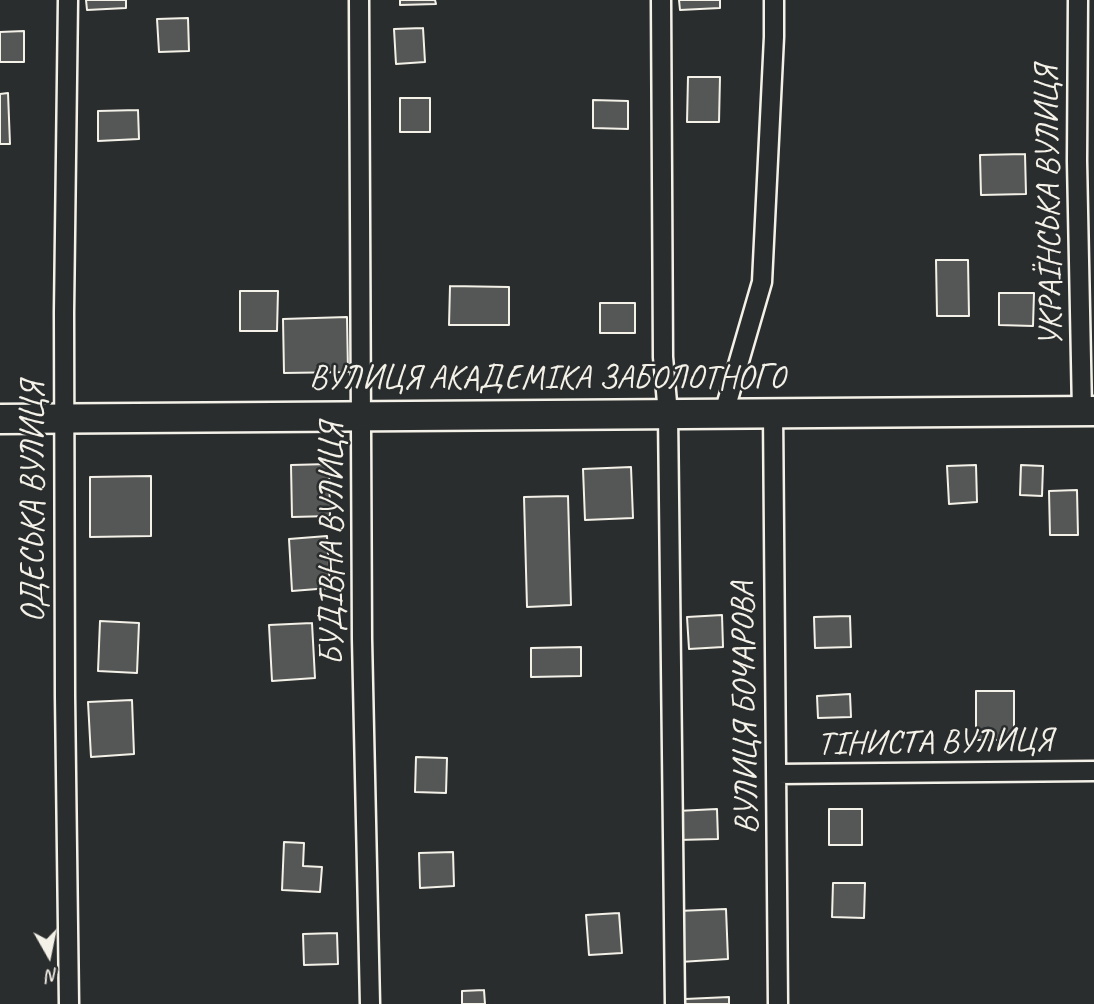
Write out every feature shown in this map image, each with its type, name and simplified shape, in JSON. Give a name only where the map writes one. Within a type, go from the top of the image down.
[{"type":"main road","name":"ВУЛИЦЯ АКАДЕМІКА ЗАБОЛОТНОГО","points":[[0,419],[1088,411]]},
{"type":"street","name":"ОДЕСЬКА ВУЛИЦЯ","points":[[68,0],[64,419],[69,1004]]},
{"type":"street","name":"БУДІВНА ВУЛИЦЯ","points":[[359,0],[362,639],[370,1004]]},
{"type":"street","points":[[661,0],[663,356],[668,414],[675,1004]]},
{"type":"street","points":[[724,413],[762,282],[774,0]]},
{"type":"street","name":"УКРАЇНСЬКА ВУЛИЦЯ","points":[[1078,0],[1086,89],[1088,411]]},
{"type":"street","name":"ВУЛИЦЯ БОЧАРОВА","points":[[773,412],[778,1004]]},
{"type":"street","name":"ТІНИСТА ВУЛИЦЯ","points":[[777,775],[1094,771]]},
{"type":"building","points":[[86,0],[126,0],[126,8],[87,10]]},
{"type":"building","points":[[400,0],[435,0],[436,4],[400,5]]},
{"type":"building","points":[[679,0],[720,0],[720,8],[680,10]]},
{"type":"building","points":[[188,18],[189,51],[159,52],[157,19]]},
{"type":"building","points":[[423,28],[425,62],[396,64],[394,29]]},
{"type":"building","points":[[24,31],[24,62],[0,62],[0,32]]},
{"type":"building","points":[[688,77],[720,77],[719,122],[687,122]]},
{"type":"building","points":[[8,93],[10,144],[0,144],[0,94]]},
{"type":"building","points":[[400,98],[430,98],[430,132],[400,132]]},
{"type":"building","points":[[593,100],[628,101],[628,129],[593,128]]},
{"type":"building","points":[[138,110],[139,139],[98,141],[98,111]]},
{"type":"building","points":[[1025,154],[1026,194],[981,195],[980,155]]},
{"type":"building","points":[[936,260],[968,260],[969,316],[937,316]]},
{"type":"building","points":[[450,286],[509,287],[509,325],[449,325]]},
{"type":"building","points":[[240,291],[278,291],[277,331],[240,331]]},
{"type":"building","points":[[999,293],[1034,293],[1033,326],[999,325]]},
{"type":"building","points":[[600,303],[635,303],[635,333],[600,333]]},
{"type":"building","points":[[347,317],[348,372],[284,373],[283,319]]},
{"type":"building","points":[[329,464],[330,516],[292,517],[291,465]]},
{"type":"building","points":[[976,465],[977,502],[949,504],[947,466]]},
{"type":"building","points":[[1021,465],[1043,466],[1042,496],[1020,495]]},
{"type":"building","points":[[631,467],[633,518],[585,520],[583,469]]},
{"type":"building","points":[[151,476],[151,536],[90,537],[90,477]]},
{"type":"building","points":[[1077,490],[1078,535],[1050,535],[1049,491]]},
{"type":"building","points":[[568,496],[571,605],[527,607],[524,497]]},
{"type":"building","points":[[327,536],[330,588],[292,591],[289,539]]},
{"type":"building","points":[[722,615],[723,647],[689,649],[687,617]]},
{"type":"building","points":[[850,616],[851,647],[815,648],[814,617]]},
{"type":"building","points":[[100,621],[139,623],[137,673],[98,671]]},
{"type":"building","points":[[312,623],[315,678],[272,681],[269,625]]},
{"type":"building","points":[[581,647],[581,676],[531,677],[531,648]]},
{"type":"building","points":[[976,691],[1014,691],[1014,740],[976,740]]},
{"type":"building","points":[[850,694],[851,717],[818,718],[817,696]]},
{"type":"building","points":[[132,700],[134,754],[91,757],[88,702]]},
{"type":"building","points":[[416,757],[447,758],[446,793],[415,792]]},
{"type":"building","points":[[717,809],[718,839],[678,840],[677,811]]},
{"type":"building","points":[[829,809],[862,809],[862,845],[829,845]]},
{"type":"building","points":[[284,842],[304,843],[303,866],[322,867],[320,892],[282,890]]},
{"type":"building","points":[[453,852],[454,886],[420,888],[419,853]]},
{"type":"building","points":[[833,883],[865,883],[864,918],[832,917]]},
{"type":"building","points":[[726,909],[728,959],[680,962],[678,911]]},
{"type":"building","points":[[619,913],[622,953],[589,955],[586,915]]},
{"type":"building","points":[[337,933],[338,964],[304,965],[303,934]]},
{"type":"building","points":[[484,990],[485,1004],[462,1004],[462,991]]},
{"type":"building","points":[[729,997],[729,1004],[685,1004],[685,999]]}]
